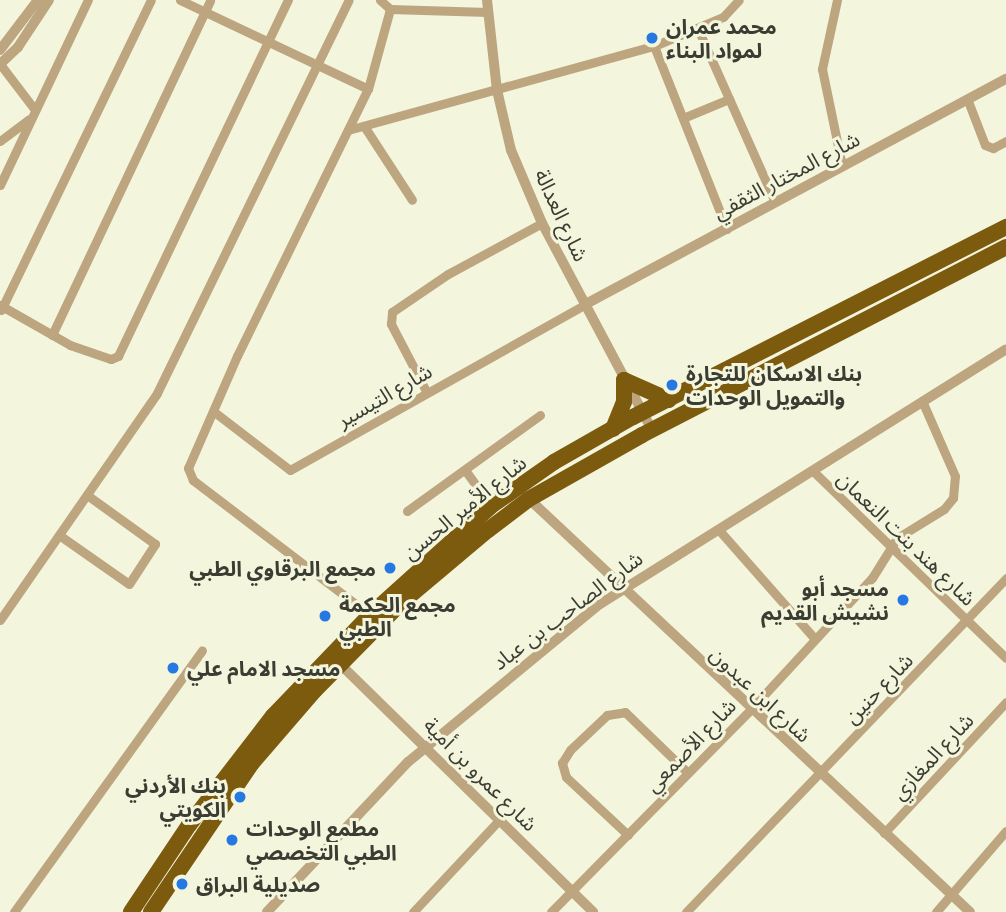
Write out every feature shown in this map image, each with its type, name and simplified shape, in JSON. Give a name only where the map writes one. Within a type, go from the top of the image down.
[{"type":"highway","name":"شارع الأمير الحسن","points":[[131,912],[189,825],[273,716],[370,615],[491,506],[554,462],[613,429],[1006,227]]},
{"type":"highway","name":"شارع الأمير الحسن","points":[[150,912],[252,763],[341,665],[400,604],[529,499],[652,430],[1006,247]]},
{"type":"highway","points":[[613,429],[624,402],[624,380],[669,400]]},
{"type":"street","points":[[0,50],[38,0]]},
{"type":"street","points":[[34,113],[0,64],[18,47],[49,0]]},
{"type":"street","points":[[0,185],[88,0]]},
{"type":"street","points":[[151,0],[1,308],[52,335],[111,359],[118,356],[288,0]]},
{"type":"street","points":[[180,0],[269,39],[368,89]]},
{"type":"street","points":[[52,335],[210,0]]},
{"type":"street","points":[[0,620],[157,393],[349,0]]},
{"type":"street","points":[[380,0],[390,9],[487,6]]},
{"type":"street","points":[[348,130],[654,46],[730,13],[739,0]]},
{"type":"street","points":[[837,0],[822,69],[842,166]]},
{"type":"street","name":"شارع العدالة","points":[[487,6],[497,90],[511,150],[542,223],[652,430]]},
{"type":"street","points":[[370,615],[190,477],[188,468],[368,89],[390,9]]},
{"type":"street","points":[[698,29],[775,202]]},
{"type":"street","points":[[654,46],[727,229]]},
{"type":"street","name":"شارع المختار الثقفي","points":[[584,305],[1006,79]]},
{"type":"street","points":[[682,118],[729,99]]},
{"type":"street","points":[[968,101],[985,145],[993,148],[1006,141]]},
{"type":"street","points":[[0,141],[34,113]]},
{"type":"street","points":[[364,126],[412,200]]},
{"type":"street","points":[[426,391],[391,324],[391,312],[448,274],[542,223]]},
{"type":"street","name":"شارع التيسير","points":[[213,411],[290,470],[426,391],[584,305]]},
{"type":"street","name":"شارع الصاحب بن عباد","points":[[267,912],[425,746],[622,588],[814,472],[1006,349]]},
{"type":"street","name":"شارع الأصمعي","points":[[551,912],[750,710],[872,578],[904,532],[944,509],[957,486],[922,401]]},
{"type":"street","points":[[407,511],[540,415]]},
{"type":"street","points":[[465,470],[491,506]]},
{"type":"street","name":"شارع هند بنت النعمان","points":[[814,472],[891,550],[1006,658]]},
{"type":"street","points":[[59,535],[129,584],[155,544],[87,495]]},
{"type":"street","name":"شارع ابن عبدون","points":[[529,499],[750,710],[970,912]]},
{"type":"street","points":[[718,529],[814,638]]},
{"type":"street","name":"شارع حنين","points":[[686,912],[1006,578]]},
{"type":"street","points":[[14,912],[202,650]]},
{"type":"street","name":"شارع عمرو بن أمية","points":[[341,665],[593,912]]},
{"type":"street","name":"شارع المغازي","points":[[884,833],[1006,702]]},
{"type":"street","points":[[628,835],[566,777],[562,763],[570,750],[607,715],[625,712],[687,772]]},
{"type":"street","points":[[413,912],[499,820]]},
{"type":"street","points":[[936,912],[1006,831]]},
{"type":"place","name":"محمد عمران لمواد البناء","points":[[652,38]]},
{"type":"place","name":"بنك الاسكان للتجارة والتمويل الوحدات","points":[[672,385]]},
{"type":"place","name":"مجمع البرقاوي الطبي","points":[[390,568]]},
{"type":"place","name":"مسجد أبو نشيش القديم","points":[[903,600]]},
{"type":"place","name":"مجمع الحكمة الطبي","points":[[325,616]]},
{"type":"place","name":"مسجد الامام علي","points":[[173,668]]},
{"type":"place","name":"بنك الأردني الكويتي","points":[[240,797]]},
{"type":"place","name":"مطمع الوحدات الطبي التخصصي","points":[[232,840]]},
{"type":"place","name":"صديلية البراق","points":[[182,884]]}]
